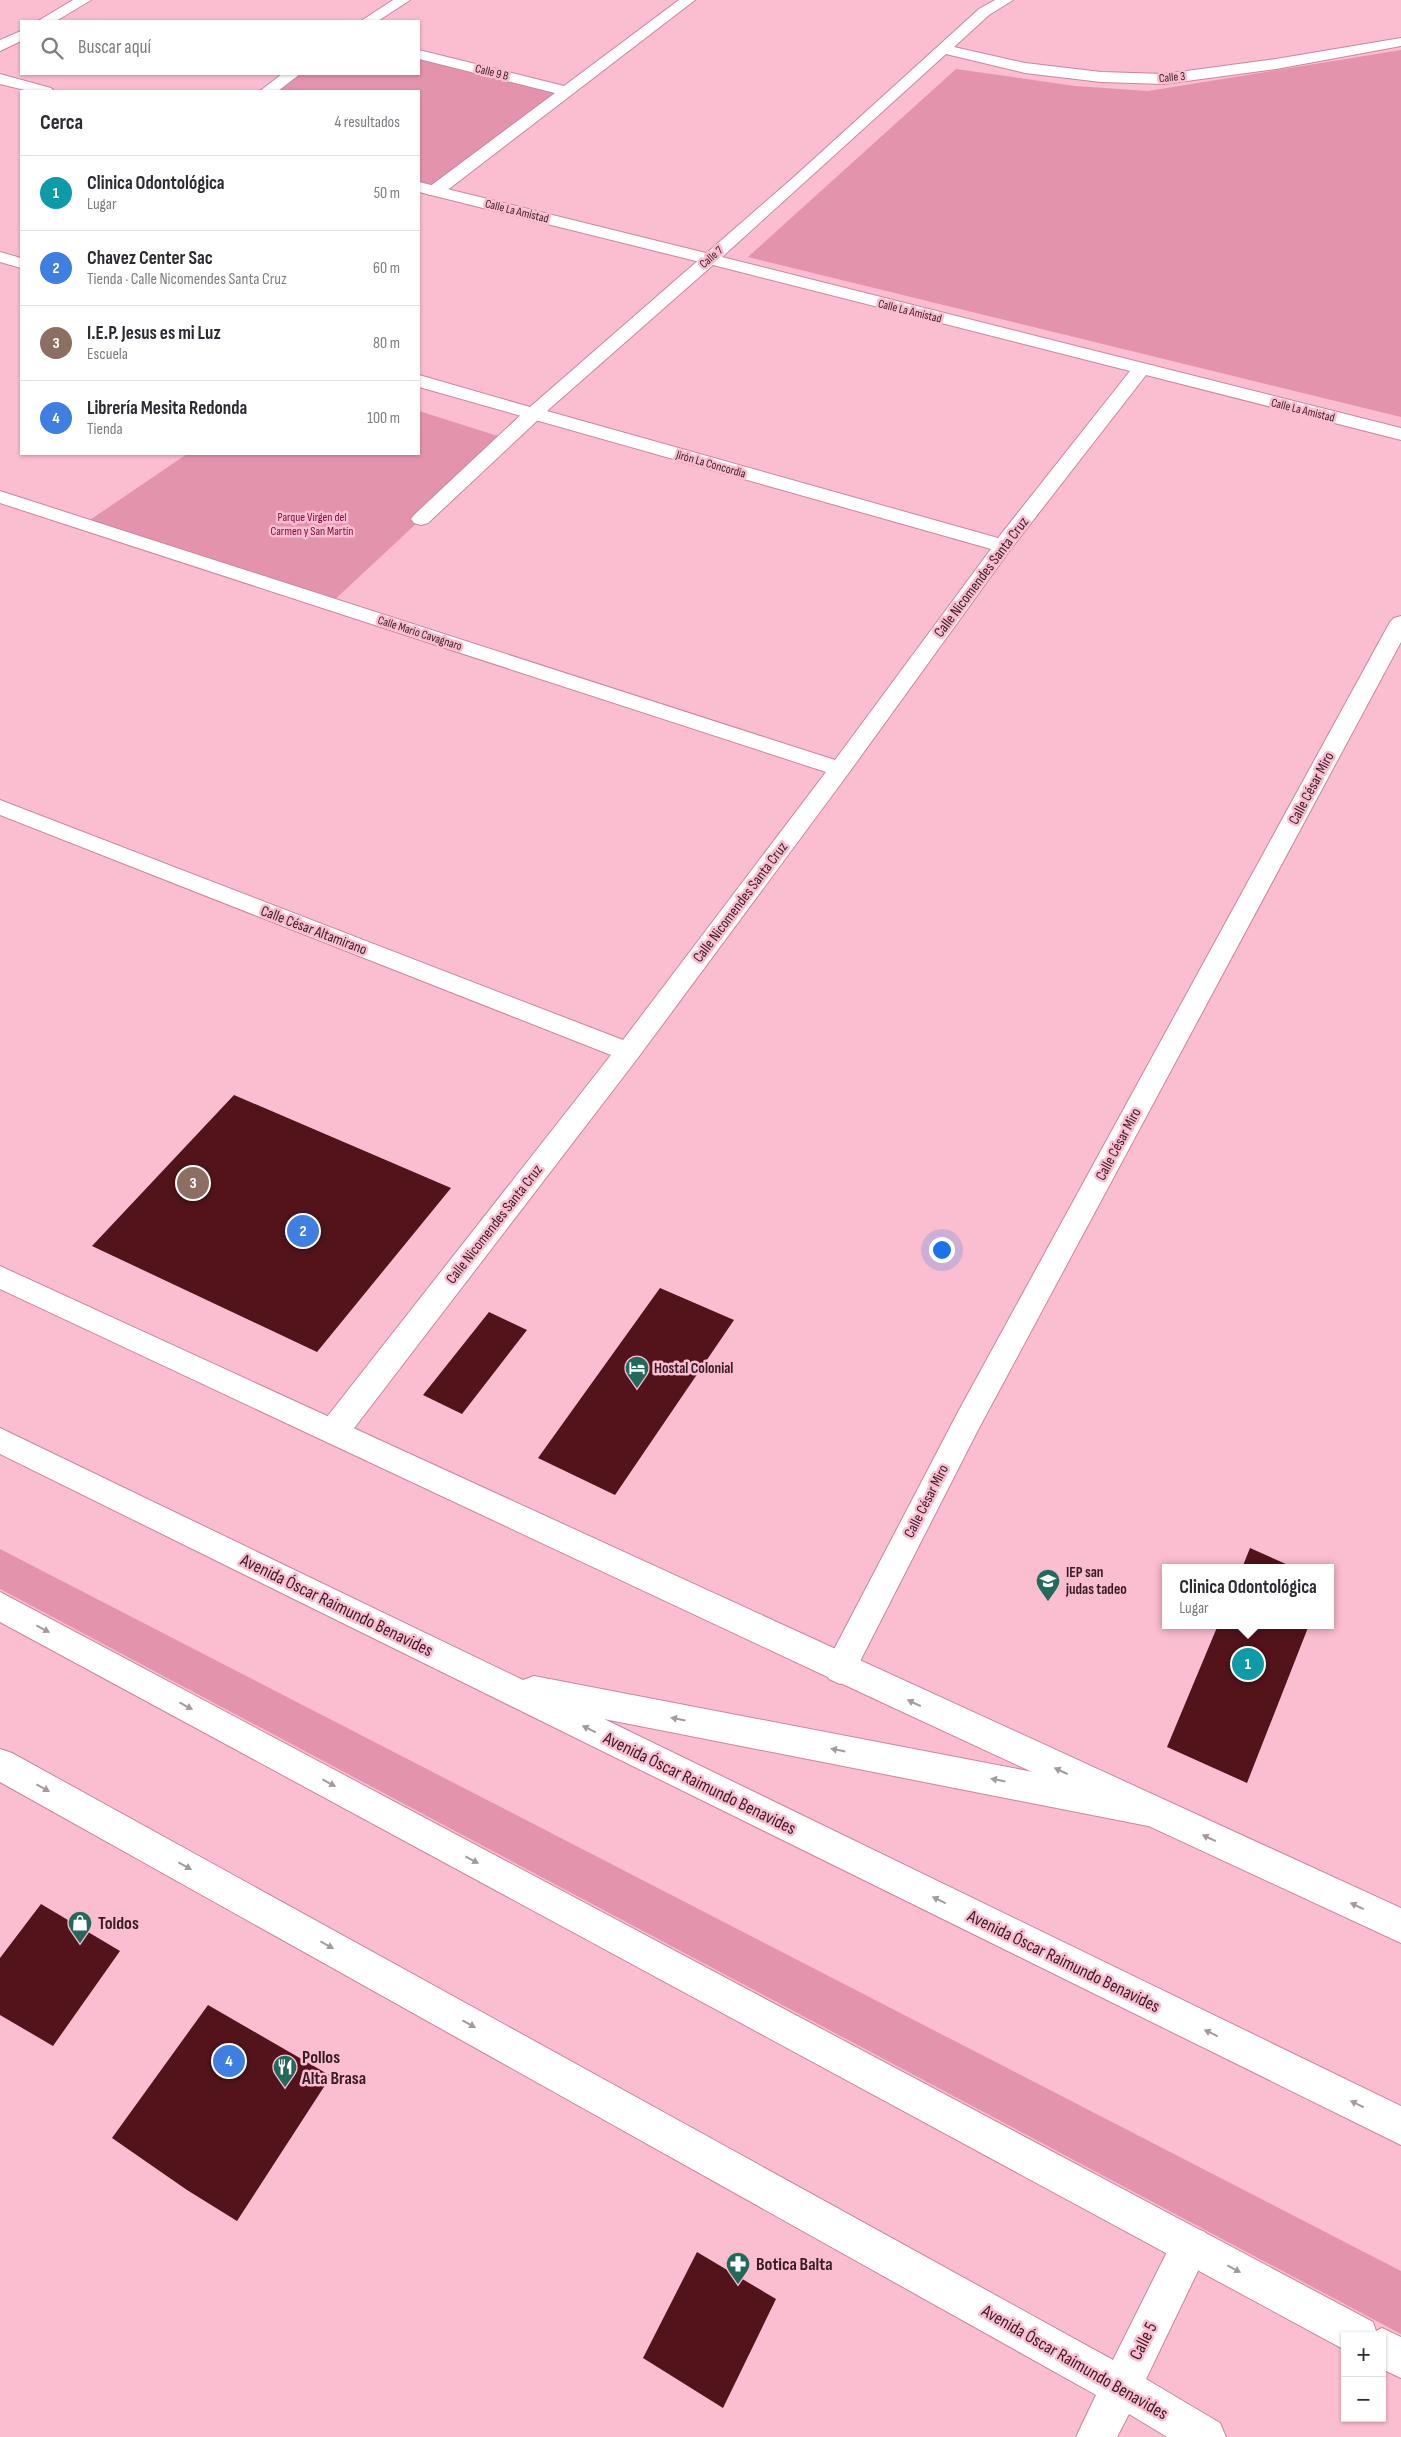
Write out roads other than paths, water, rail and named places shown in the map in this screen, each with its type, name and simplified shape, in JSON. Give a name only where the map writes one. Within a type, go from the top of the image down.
[{"type":"street","points":[[47,20],[84,0]]},
{"type":"street","points":[[370,20],[403,0]]},
{"type":"street","points":[[427,189],[565,91],[688,0]]},
{"type":"street","name":"Calle 7","points":[[420,520],[533,414],[984,12],[1006,0]]},
{"type":"street","points":[[0,46],[20,36]]},
{"type":"street","name":"Calle 3","points":[[944,49],[1026,68],[1101,77],[1164,79],[1276,64],[1401,42]]},
{"type":"street","name":"Calle 9 B","points":[[420,54],[565,91]]},
{"type":"street","points":[[269,90],[291,75]]},
{"type":"street","points":[[0,79],[42,90]]},
{"type":"street","name":"Calle La Amistad","points":[[427,189],[1401,434]]},
{"type":"street","points":[[0,257],[20,263]]},
{"type":"street","name":"Calle Nicomendes Santa Cruz","points":[[334,1431],[628,1052],[840,769],[1003,546],[1141,370]]},
{"type":"street","name":"Jirón La Concordia","points":[[420,381],[1003,546]]},
{"type":"street","name":"Calle Mario Cavagnaro","points":[[0,497],[840,769]]},
{"type":"street","name":"Calle César Miro","points":[[840,1669],[968,1421],[1401,622]]},
{"type":"street","name":"Calle César Altamirano","points":[[0,807],[628,1052]]},
{"type":"street","points":[[0,1277],[334,1431],[840,1669],[1401,1926]]},
{"type":"street","name":"Avenida Óscar Raimundo Benavides","points":[[0,1440],[1401,2126]]},
{"type":"street","points":[[0,1606],[1351,2332]]},
{"type":"street","points":[[496,1683],[1148,1810]]},
{"type":"street","name":"Avenida Óscar Raimundo Benavides","points":[[0,1764],[1120,2387],[1206,2437]]},
{"type":"street","name":"Calle 5","points":[[1096,2437],[1191,2246]]},
{"type":"street","points":[[1386,2350],[1401,2358]]},
{"type":"place","name":"I.E.P. Jesus es mi Luz","points":[[193,1183]]},
{"type":"place","name":"Chavez Center Sac","points":[[303,1231]]},
{"type":"place","name":"Hostal Colonial","points":[[637,1389]]},
{"type":"place","name":"IEP san judas tadeo","points":[[1048,1602]]},
{"type":"place","name":"Clinica Odontológica","points":[[1248,1664]]},
{"type":"place","name":"Toldos","points":[[80,1944]]},
{"type":"place","name":"Librería Mesita Redonda","points":[[229,2061]]},
{"type":"place","name":"Pollos Alta Brasa","points":[[285,2088]]},
{"type":"place","name":"Botica Balta","points":[[738,2285]]},
{"type":"park label","name":"Parque Virgen del Carmen y San Martín","points":[[312,524]]}]
